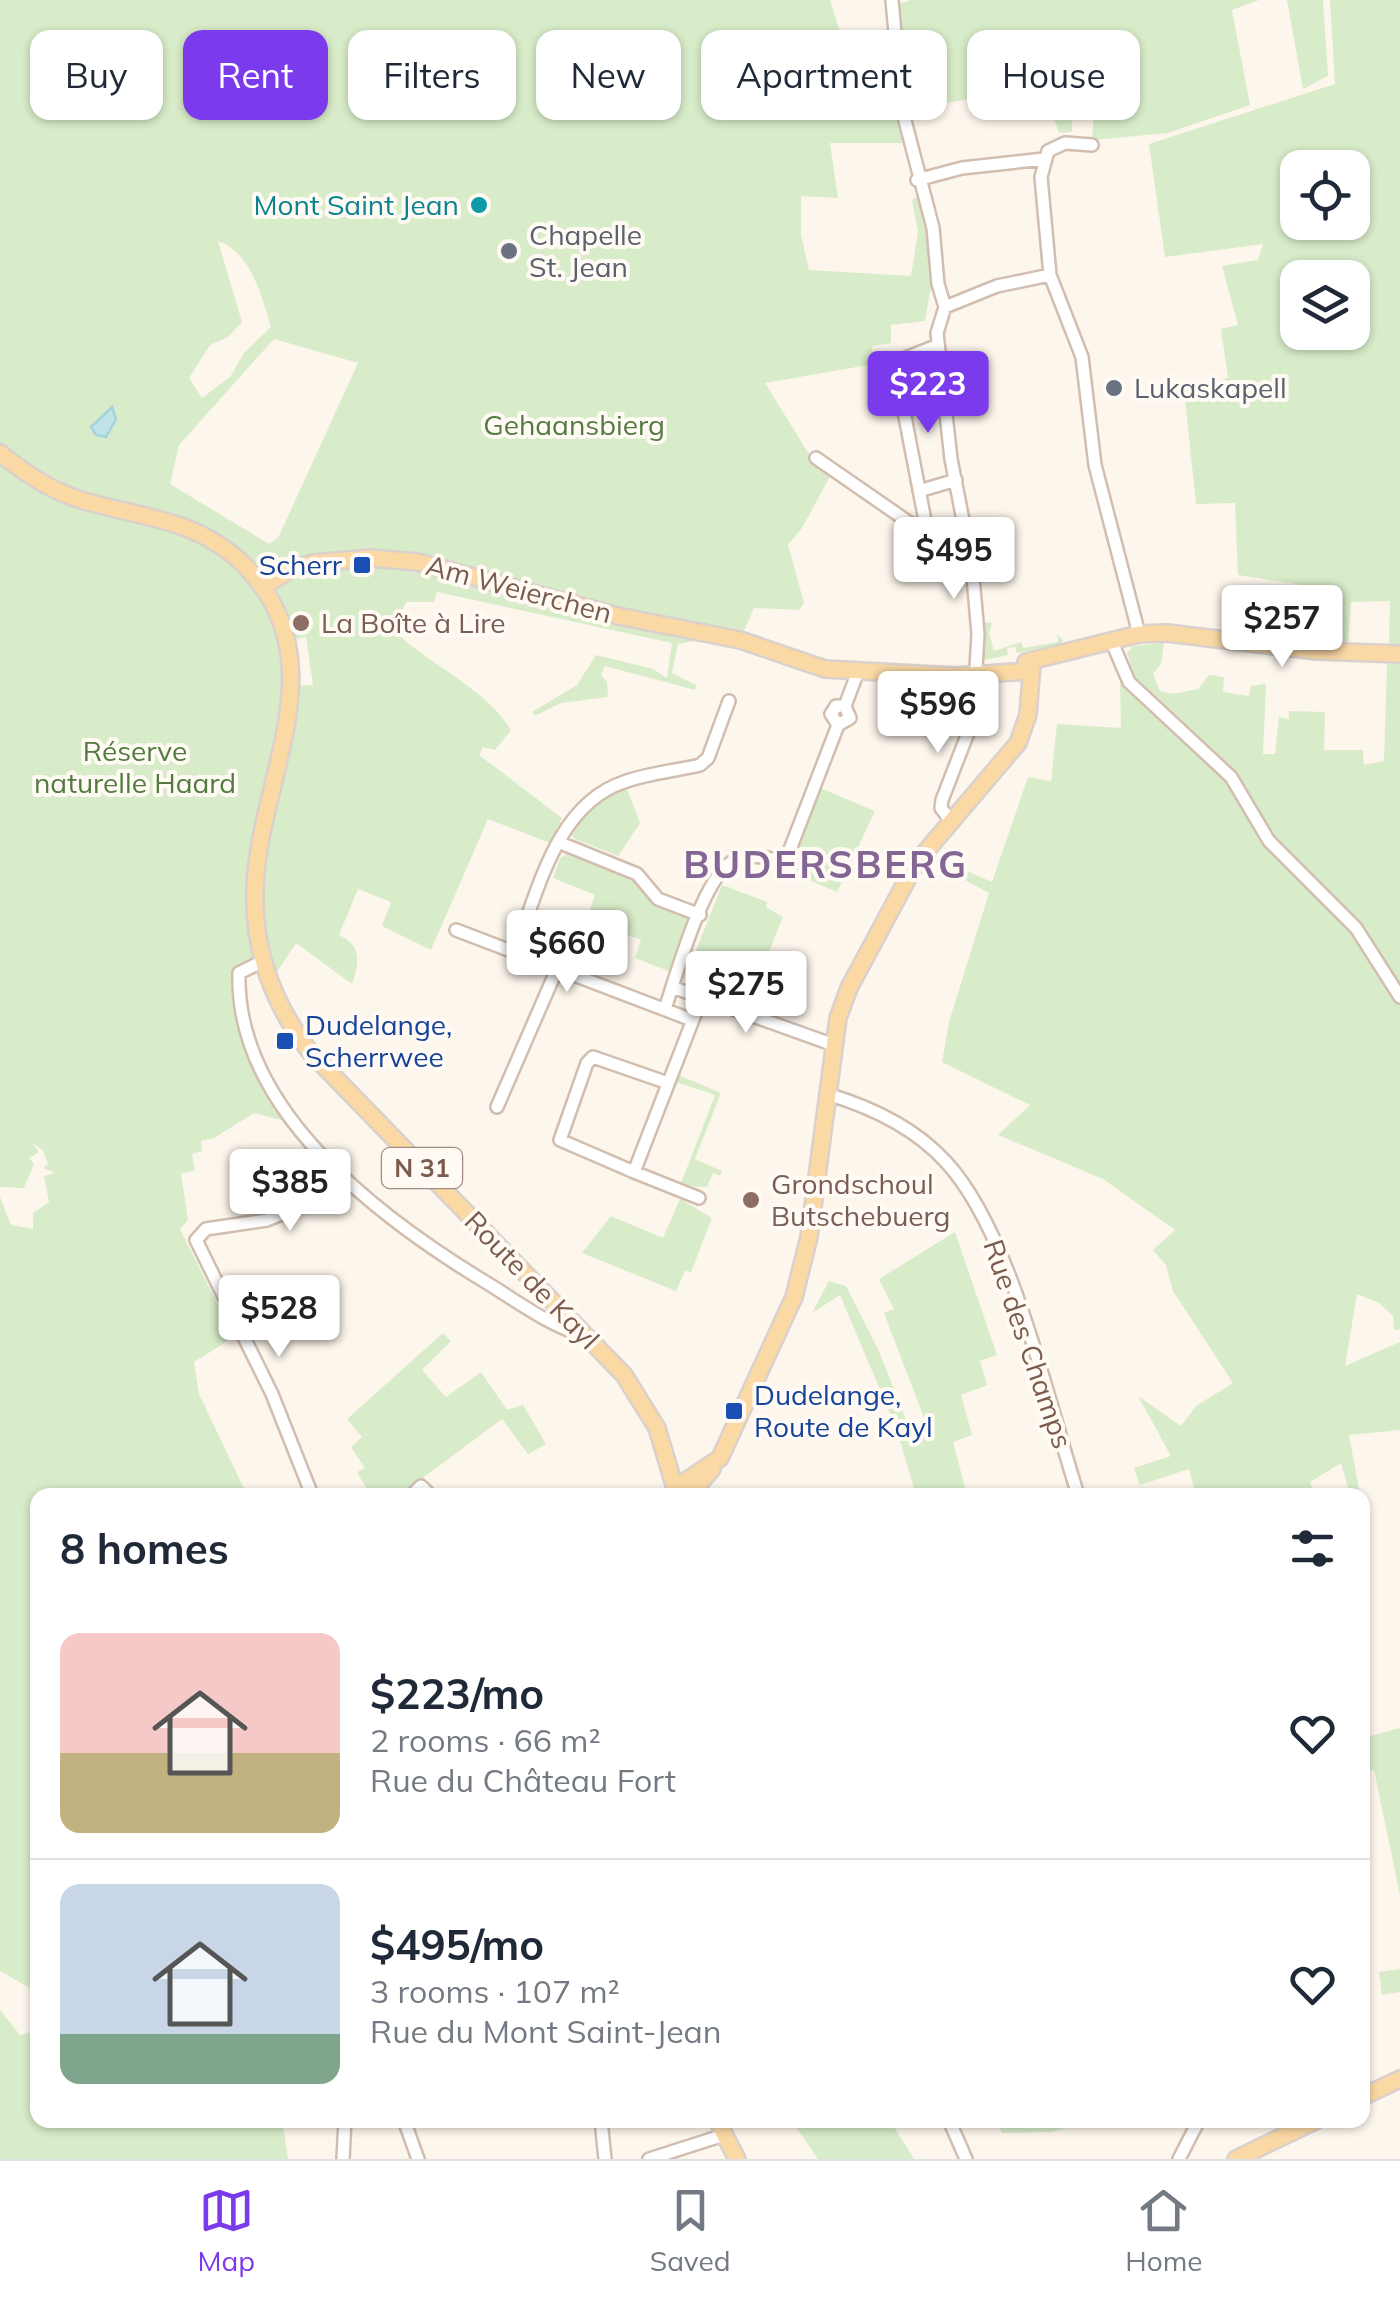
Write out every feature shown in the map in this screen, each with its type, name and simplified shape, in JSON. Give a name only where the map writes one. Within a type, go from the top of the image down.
[{"type":"main road","name":"N 31","points":[[0,453],[48,487],[190,527],[226,550],[262,587]]},
{"type":"main road","name":"Am Weierchen","points":[[262,587],[292,569],[314,563],[370,558],[418,562],[618,616],[740,640],[825,669],[857,674]]},
{"type":"main road","name":"Route de Kayl","points":[[262,587],[282,629],[292,686],[254,888],[263,961],[288,1020],[310,1052],[586,1336],[646,1405],[682,1488]]},
{"type":"main road","points":[[688,1488],[720,1458],[794,1297],[809,1237],[834,1045],[848,988],[916,863],[1018,742],[1028,716],[1031,667],[1043,657],[1139,634],[1196,635],[1317,651],[1400,654]]},
{"type":"main road","points":[[857,674],[979,673],[1014,662],[1031,667]]},
{"type":"main road","points":[[1370,2094],[1400,2079]]},
{"type":"main road","points":[[721,2128],[736,2159]]},
{"type":"main road","points":[[1236,2159],[1300,2128]]},
{"type":"street","points":[[892,0],[902,109],[917,180],[933,228],[938,284],[945,307]]},
{"type":"street","points":[[917,180],[962,168],[1044,160],[1065,143],[1092,145]]},
{"type":"street","points":[[1044,160],[1050,275],[1082,357],[1095,465],[1139,634]]},
{"type":"street","points":[[950,819],[942,808],[942,800],[974,720],[979,673],[972,566],[956,480],[938,320],[945,307],[996,286],[1050,275]]},
{"type":"street","points":[[927,531],[896,370],[908,357],[938,345]]},
{"type":"street","points":[[816,458],[914,528],[927,531],[972,566]]},
{"type":"street","points":[[918,490],[956,480]]},
{"type":"street","points":[[1111,640],[1129,682],[1231,778],[1269,840],[1356,928],[1400,997]]},
{"type":"street","points":[[665,1009],[715,879],[726,866],[757,855],[783,858],[789,852],[838,725],[850,718],[845,706],[857,674]]},
{"type":"street","points":[[514,953],[558,842],[579,810],[601,792],[624,781],[700,766],[708,758],[730,701]]},
{"type":"street","points":[[558,842],[638,874],[658,899],[700,915]]},
{"type":"street","points":[[456,930],[692,1020]]},
{"type":"street","points":[[263,961],[239,974],[250,1048],[277,1097],[351,1186],[468,1272],[565,1330],[586,1336]]},
{"type":"street","points":[[497,1108],[557,969]]},
{"type":"street","points":[[672,988],[834,1045]]},
{"type":"street","points":[[634,1172],[700,998]]},
{"type":"street","points":[[668,1083],[593,1057],[560,1132],[565,1146],[699,1198]]},
{"type":"street","name":"Rue des Champs","points":[[828,1094],[856,1102],[918,1136],[946,1162],[972,1197],[1000,1252],[1076,1488]]},
{"type":"street","points":[[309,1488],[272,1394],[196,1240],[206,1230],[267,1220],[351,1186]]},
{"type":"street","points":[[343,2159],[345,2128]]},
{"type":"street","points":[[407,2128],[418,2159]]},
{"type":"street","points":[[602,2128],[605,2159]]},
{"type":"street","points":[[649,2159],[721,2128]]},
{"type":"street","points":[[952,2128],[966,2159]]},
{"type":"street","points":[[1179,2159],[1194,2128]]},
{"type":"green space","points":[[0,0],[830,0],[839,30],[701,30],[701,120],[906,120],[909,143],[830,143],[838,198],[801,196],[801,235],[809,270],[911,276],[918,232],[912,200],[922,194],[938,284],[930,292],[925,321],[891,325],[891,343],[872,346],[874,364],[765,383],[812,459],[832,473],[802,528],[788,545],[804,603],[799,610],[754,608],[740,640],[721,636],[678,644],[672,673],[696,685],[695,690],[605,666],[601,675],[607,682],[608,697],[561,703],[535,716],[532,712],[577,685],[596,655],[653,669],[667,678],[672,643],[437,592],[434,602],[406,602],[399,618],[387,623],[499,714],[511,730],[495,750],[483,747],[479,755],[562,818],[550,843],[488,819],[431,950],[382,926],[391,902],[358,889],[339,935],[356,950],[352,984],[296,943],[275,975],[270,959],[233,977],[246,1047],[289,1122],[254,1113],[214,1138],[201,1141],[202,1151],[192,1154],[195,1171],[181,1173],[188,1220],[180,1229],[234,1337],[194,1362],[199,1394],[244,1488],[30,1488],[30,1988],[0,1971],[0,1197],[11,1225],[33,1229],[33,1213],[49,1202],[44,1176],[55,1173],[43,1168],[48,1164],[43,1150],[32,1143],[39,1152],[29,1158],[34,1164],[24,1188],[0,1187]],"holes":[[[218,241],[239,255],[259,289],[271,327],[244,353],[230,377],[202,398],[189,378],[210,345],[228,337],[242,322]],[[274,339],[358,363],[278,538],[269,544],[170,484],[179,445]],[[306,637],[313,685],[292,686],[286,641]]]},
{"type":"green space","points":[[911,0],[1259,0],[1232,10],[1250,105],[1168,133],[1092,140],[1093,120],[1140,120],[1140,30],[967,30],[967,100],[947,103],[947,30],[899,30],[897,5]]},
{"type":"green space","points":[[1287,0],[1323,0],[1328,76],[1303,89]]},
{"type":"green space","points":[[1330,0],[1400,0],[1400,646],[1389,645],[1390,601],[1351,602],[1348,642],[1332,643],[1335,608],[1307,602],[1308,586],[1238,575],[1235,503],[1196,504],[1184,389],[1228,378],[1221,329],[1238,325],[1222,266],[1258,260],[1263,244],[1165,257],[1149,144],[1335,84]]},
{"type":"green space","points":[[1054,120],[1072,120],[1072,132],[1059,133]]},
{"type":"green space","points":[[982,622],[992,623],[989,634],[994,651],[1021,642],[1023,648],[1058,642],[1057,634],[1063,640],[1061,644],[1017,653],[1015,647],[1007,648],[1008,655],[984,660]]},
{"type":"green space","points":[[1164,643],[1161,664],[1153,674],[1160,691],[1173,694],[1198,689],[1209,675],[1224,677],[1223,692],[1249,696],[1251,686],[1266,684],[1263,754],[1275,754],[1279,717],[1289,719],[1289,711],[1325,712],[1324,750],[1363,750],[1364,765],[1384,761],[1387,664],[1400,664],[1400,988],[1373,944],[1346,920],[1400,1002],[1400,1329],[1394,1330],[1393,1316],[1379,1303],[1357,1294],[1345,1366],[1400,1342],[1400,1430],[1349,1435],[1359,1488],[1348,1488],[1341,1463],[1310,1482],[1312,1488],[1194,1488],[1189,1469],[1140,1485],[1134,1468],[1171,1456],[1138,1396],[1181,1426],[1196,1406],[1233,1383],[1173,1291],[1166,1265],[1153,1250],[1175,1230],[1103,1179],[998,1135],[1030,1105],[942,1062],[949,1022],[989,893],[930,861],[933,856],[992,882],[1028,777],[1051,781],[1057,724],[1121,728],[1120,679],[1141,699],[1127,653],[1133,646]]},
{"type":"green space","points":[[626,786],[640,823],[618,856],[575,839],[571,834],[584,813]]},
{"type":"green space","points":[[820,788],[875,811],[837,892],[788,871]]},
{"type":"green space","points":[[569,853],[633,878],[656,904],[689,919],[671,972],[635,958],[641,940],[587,919],[595,895],[553,878],[560,858]]},
{"type":"green space","points":[[722,885],[767,902],[766,907],[783,917],[764,964],[744,956],[736,974],[693,958]]},
{"type":"green space","points":[[678,1075],[721,1093],[695,1159],[722,1171],[720,1176],[713,1173],[707,1187],[680,1186],[715,1095],[676,1082]]},
{"type":"green space","points":[[680,1199],[712,1218],[691,1272],[685,1271],[676,1291],[582,1253],[611,1216],[663,1238]]},
{"type":"green space","points":[[955,1232],[997,1355],[980,1361],[987,1385],[961,1395],[972,1435],[953,1442],[965,1488],[914,1488],[897,1430],[840,1295],[812,1313],[829,1281],[846,1286],[878,1349],[909,1427],[926,1423],[884,1313],[894,1309],[879,1279]]},
{"type":"green space","points":[[443,1333],[451,1341],[422,1370],[446,1397],[481,1372],[507,1410],[523,1405],[546,1444],[528,1454],[502,1419],[409,1488],[366,1488],[357,1472],[365,1468],[351,1447],[362,1437],[347,1419]]},
{"type":"green space","points":[[1400,1728],[1400,1895],[1374,1770],[1370,1771],[1370,1736]]},
{"type":"green space","points":[[1400,1969],[1400,1992],[1382,1995],[1379,1972]]},
{"type":"green space","points":[[0,2010],[20,2035],[30,2033],[30,2128],[283,2128],[288,2159],[0,2159]]},
{"type":"green space","points":[[797,2128],[895,2128],[914,2159],[818,2159]]},
{"type":"green space","points":[[1000,2128],[1065,2128],[1052,2132],[1002,2133]]},
{"type":"water","points":[[112,407],[116,419],[106,437],[96,435],[91,427]]},
{"type":"place","name":"Mont Saint Jean","points":[[479,205]]},
{"type":"place","name":"Chapelle St. Jean","points":[[509,251]]},
{"type":"place","name":"Lukaskapell","points":[[1114,388]]},
{"type":"place","name":"Scherr","points":[[362,565]]},
{"type":"place","name":"La Boîte à Lire","points":[[301,623]]},
{"type":"place","name":"Dudelange, Scherrwee","points":[[285,1041]]},
{"type":"place","name":"Grondschoul Butschebuerg","points":[[751,1200]]},
{"type":"place","name":"Dudelange, Route de Kayl","points":[[734,1411]]},
{"type":"district","name":"BUDERSBERG","points":[[826,865]]},
{"type":"park label","name":"Gehaansbierg","points":[[574,425]]},
{"type":"park label","name":"Réserve naturelle Haard","points":[[135,767]]}]
